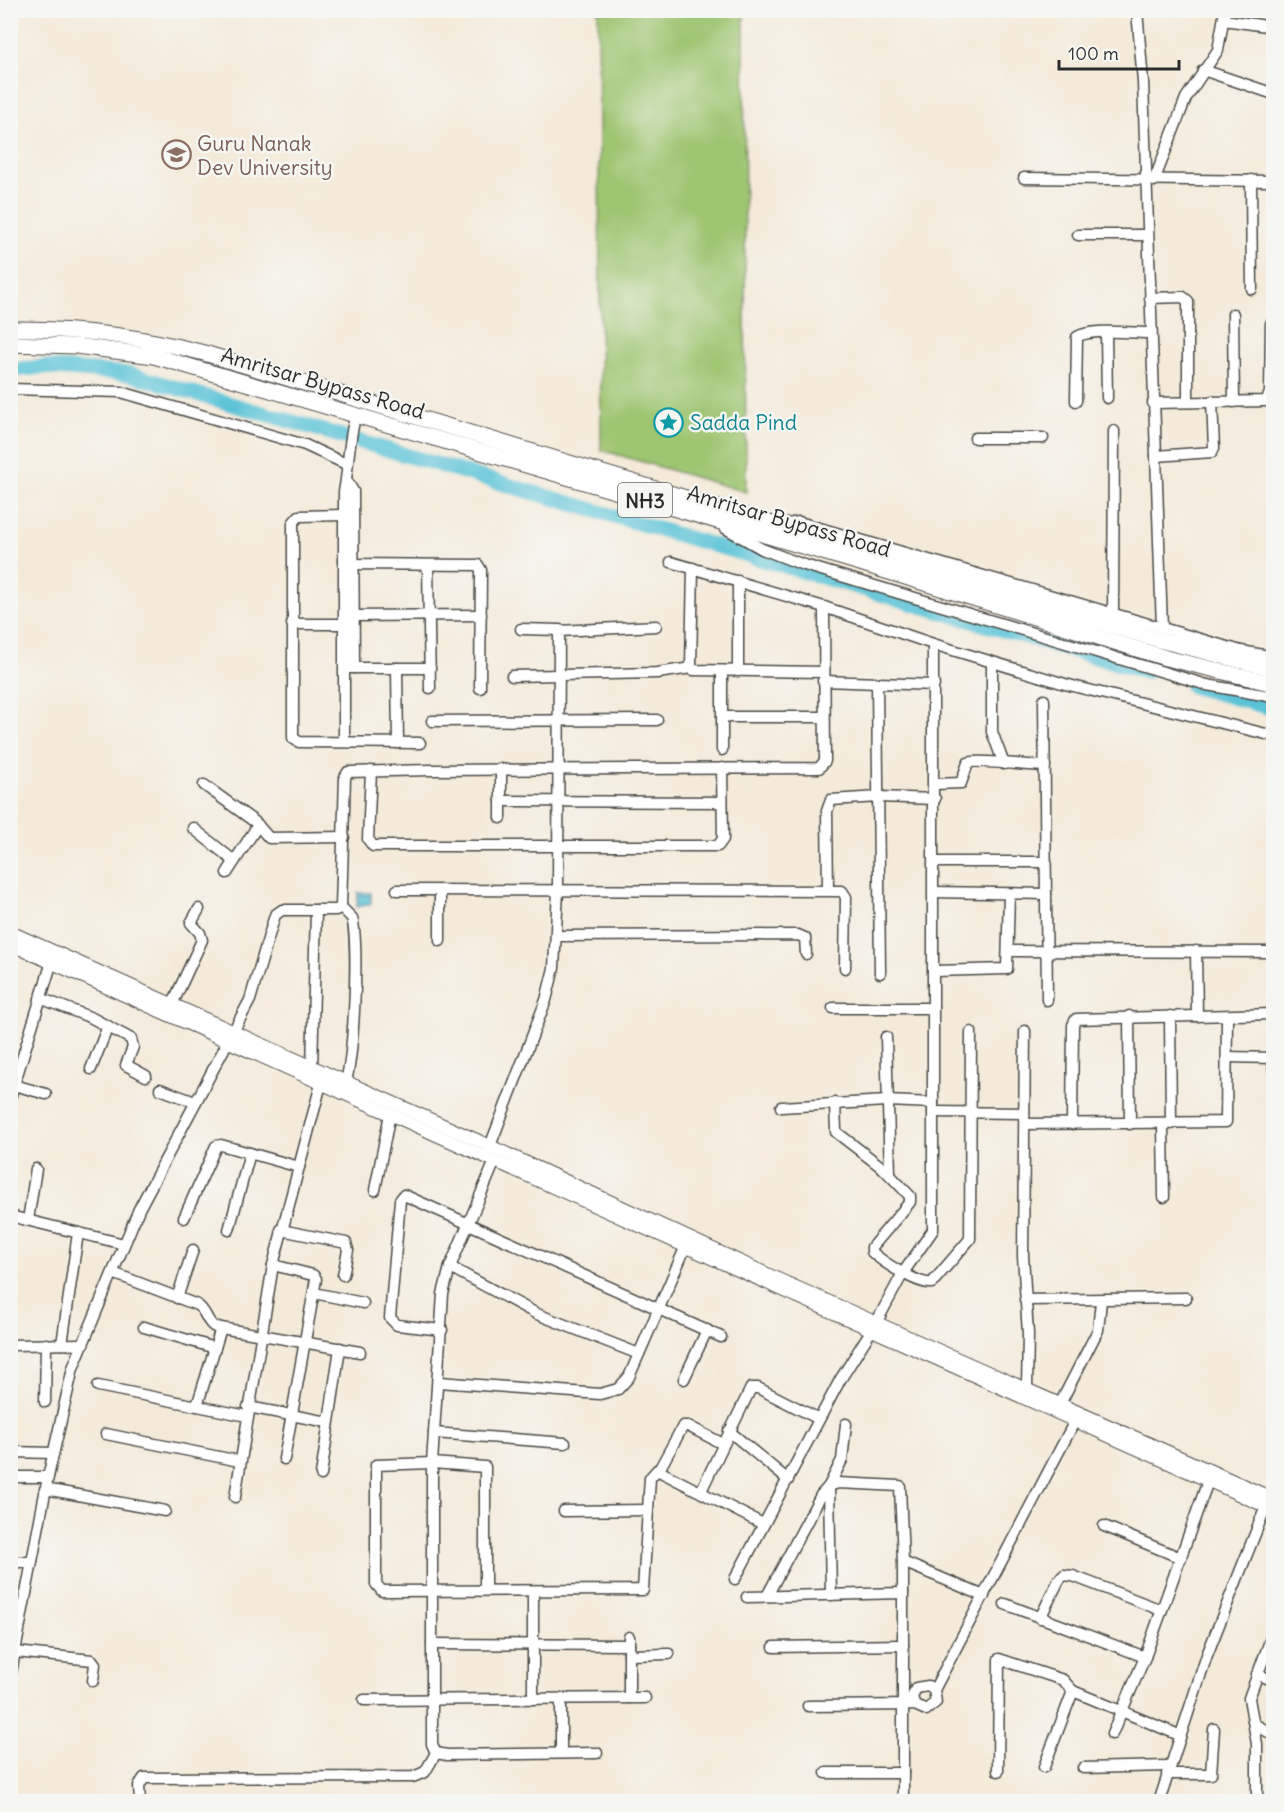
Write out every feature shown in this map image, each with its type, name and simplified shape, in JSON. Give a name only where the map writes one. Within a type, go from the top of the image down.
[{"type":"highway","name":"Amritsar Bypass Road","points":[[10,329],[84,331],[177,346],[1163,641],[1274,669]]},
{"type":"highway","name":"Amritsar Bypass Road","points":[[10,344],[76,346],[143,354],[354,420],[714,521],[1166,658],[1274,684]]},
{"type":"main road","points":[[10,932],[53,957],[229,1037],[312,1069],[390,1114],[490,1155]]},
{"type":"main road","points":[[10,944],[53,957],[172,1005],[321,1084],[343,1088],[874,1327],[1271,1500]]},
{"type":"main road","points":[[874,1327],[1060,1404],[1077,1417],[1208,1481],[1271,1500]]},
{"type":"street","points":[[1137,10],[1149,180],[1146,235],[1162,628]]},
{"type":"street","points":[[1149,180],[1186,98],[1218,50],[1224,15],[1274,27]]},
{"type":"street","points":[[1203,70],[1274,94]]},
{"type":"street","points":[[1024,178],[1274,181]]},
{"type":"street","points":[[1251,180],[1252,289]]},
{"type":"street","points":[[1078,235],[1146,235]]},
{"type":"street","points":[[1150,298],[1183,297],[1188,302],[1188,402]]},
{"type":"street","points":[[1233,314],[1234,402]]},
{"type":"street","points":[[1153,403],[1263,402],[1268,399],[1270,324],[1274,318]]},
{"type":"street","points":[[1106,333],[1107,398]]},
{"type":"street","points":[[1076,401],[1077,337],[1081,334],[1150,333]]},
{"type":"street","points":[[10,388],[121,392],[244,429],[304,444],[346,460]]},
{"type":"street","points":[[1156,456],[1212,453],[1214,448],[1212,401]]},
{"type":"street","points":[[350,564],[344,514],[344,492],[347,481],[346,460],[354,420]]},
{"type":"street","points":[[1113,614],[1114,431]]},
{"type":"street","points":[[975,438],[1043,438]]},
{"type":"street","points":[[344,742],[349,668],[348,619],[353,492],[347,481]]},
{"type":"street","points":[[344,514],[299,516],[294,520],[293,738],[299,742],[420,742]]},
{"type":"street","points":[[714,521],[762,549],[801,564],[1207,685],[1274,697]]},
{"type":"street","points":[[779,525],[799,522],[1241,651],[1274,657]]},
{"type":"street","points":[[671,562],[824,607],[933,644],[1065,684],[1274,736]]},
{"type":"street","points":[[350,564],[478,565],[481,570],[480,688]]},
{"type":"street","points":[[428,565],[430,688]]},
{"type":"street","points":[[692,668],[693,568]]},
{"type":"street","points":[[738,581],[738,671]]},
{"type":"street","points":[[343,1088],[351,1061],[355,951],[352,918],[341,907],[345,777],[351,771],[819,768],[825,761],[824,607]]},
{"type":"street","points":[[292,624],[348,619],[481,615]]},
{"type":"street","points":[[521,629],[560,630],[656,626]]},
{"type":"street","points":[[436,1753],[432,1744],[434,1590],[432,1463],[444,1294],[450,1267],[468,1223],[550,987],[557,936],[560,630]]},
{"type":"street","points":[[735,1579],[819,1419],[903,1273],[933,1230],[935,784],[933,644]]},
{"type":"street","points":[[992,662],[992,732],[1004,764]]},
{"type":"street","points":[[349,668],[430,668]]},
{"type":"street","points":[[397,668],[398,742]]},
{"type":"street","points":[[512,676],[657,673],[692,668],[877,683],[934,685]]},
{"type":"street","points":[[722,671],[722,750]]},
{"type":"street","points":[[877,683],[880,973]]},
{"type":"street","points":[[1044,700],[1047,1000]]},
{"type":"street","points":[[722,717],[824,717]]},
{"type":"street","points":[[432,721],[657,720]]},
{"type":"street","points":[[935,784],[961,783],[971,760],[1045,766]]},
{"type":"street","points":[[370,771],[368,839],[373,846],[558,848],[718,846],[723,839],[722,768]]},
{"type":"street","points":[[501,769],[501,818]]},
{"type":"street","points":[[204,784],[258,825],[267,836],[273,838],[344,837]]},
{"type":"street","points":[[828,890],[827,811],[829,803],[834,799],[879,797],[935,799]]},
{"type":"street","points":[[501,801],[722,802]]},
{"type":"street","points":[[227,873],[258,825]]},
{"type":"street","points":[[193,828],[234,861]]},
{"type":"street","points":[[935,862],[1046,862]]},
{"type":"street","points":[[397,890],[842,891],[846,894],[845,968]]},
{"type":"street","points":[[440,891],[440,941]]},
{"type":"street","points":[[934,892],[1046,894]]},
{"type":"street","points":[[934,970],[1007,969],[1009,894]]},
{"type":"street","points":[[10,1678],[65,1395],[82,1344],[124,1244],[195,1102],[250,1000],[277,913],[336,910],[341,907]]},
{"type":"street","points":[[172,1005],[201,940],[201,936],[191,923],[199,909]]},
{"type":"street","points":[[312,1069],[316,910]]},
{"type":"street","points":[[557,936],[798,935],[805,938],[806,954]]},
{"type":"street","points":[[1009,951],[1274,952]]},
{"type":"street","points":[[1196,951],[1197,1016]]},
{"type":"street","points":[[10,1098],[53,957]]},
{"type":"street","points":[[40,998],[108,1026],[131,1039],[133,1047],[126,1065],[146,1076]]},
{"type":"street","points":[[833,1008],[933,1008]]},
{"type":"street","points":[[1072,1124],[1074,1021],[1082,1017],[1274,1014]]},
{"type":"street","points":[[1129,1016],[1130,1124]]},
{"type":"street","points":[[1164,1197],[1170,1016]]},
{"type":"street","points":[[781,1107],[887,1101],[1072,1124],[1226,1122],[1227,1016]]},
{"type":"street","points":[[91,1069],[108,1026]]},
{"type":"street","points":[[1025,1031],[1027,1389]]},
{"type":"street","points":[[835,1103],[836,1132],[890,1174],[909,1194],[909,1202],[872,1250],[874,1255],[903,1273],[928,1284],[932,1283],[970,1239],[971,1032]]},
{"type":"street","points":[[886,1037],[890,1174]]},
{"type":"street","points":[[1227,1057],[1273,1058],[1274,1071]]},
{"type":"street","points":[[235,1497],[239,1461],[273,1265],[321,1084]]},
{"type":"street","points":[[14,1085],[46,1094]]},
{"type":"street","points":[[160,1089],[195,1102]]},
{"type":"street","points":[[375,1190],[390,1114]]},
{"type":"street","points":[[184,1218],[214,1147],[221,1145],[299,1167]]},
{"type":"street","points":[[229,1230],[250,1153]]},
{"type":"street","points":[[28,1220],[36,1169]]},
{"type":"street","points":[[442,1330],[397,1325],[390,1318],[401,1197],[410,1196],[721,1337]]},
{"type":"street","points":[[10,1215],[124,1244]]},
{"type":"street","points":[[281,1230],[346,1244],[348,1250],[343,1275]]},
{"type":"street","points":[[62,1344],[78,1233]]},
{"type":"street","points":[[439,1382],[612,1393],[629,1377],[687,1243]]},
{"type":"street","points":[[177,1298],[193,1250]]},
{"type":"street","points":[[273,1265],[314,1276],[314,1293],[306,1343],[284,1459]]},
{"type":"street","points":[[450,1267],[537,1314],[639,1354]]},
{"type":"street","points":[[113,1273],[201,1308],[211,1324],[221,1328],[261,1337],[360,1352]]},
{"type":"street","points":[[314,1293],[363,1302]]},
{"type":"street","points":[[1025,1300],[1101,1301],[1186,1298]]},
{"type":"street","points":[[1060,1404],[1098,1330],[1101,1301]]},
{"type":"street","points":[[144,1327],[215,1348]]},
{"type":"street","points":[[196,1406],[221,1328]]},
{"type":"street","points":[[684,1378],[707,1330]]},
{"type":"street","points":[[45,1402],[46,1344]]},
{"type":"street","points":[[10,1345],[82,1344]]},
{"type":"street","points":[[321,1475],[340,1348]]},
{"type":"street","points":[[98,1386],[196,1406],[328,1422]]},
{"type":"street","points":[[701,1491],[749,1390],[754,1387],[819,1419]]},
{"type":"street","points":[[934,1690],[1077,1417]]},
{"type":"street","points":[[767,1596],[821,1495],[830,1486],[842,1460],[846,1424]]},
{"type":"street","points":[[485,1590],[486,1470],[482,1466],[378,1463],[375,1469],[377,1587],[382,1591],[643,1590],[650,1478],[659,1470],[683,1426],[688,1426],[723,1444]]},
{"type":"street","points":[[729,1431],[788,1479]]},
{"type":"street","points":[[434,1433],[565,1443]]},
{"type":"street","points":[[106,1434],[239,1461]]},
{"type":"street","points":[[10,1452],[53,1453]]},
{"type":"street","points":[[659,1470],[763,1524]]},
{"type":"street","points":[[10,1477],[48,1477]]},
{"type":"street","points":[[1112,1734],[1145,1657],[1208,1481]]},
{"type":"street","points":[[830,1486],[842,1483],[900,1486],[903,1562],[903,1802]]},
{"type":"street","points":[[830,1486],[831,1595]]},
{"type":"street","points":[[45,1489],[165,1511]]},
{"type":"street","points":[[1159,1802],[1179,1735],[1271,1500]]},
{"type":"street","points":[[564,1511],[648,1510]]},
{"type":"street","points":[[1104,1526],[1180,1558]]},
{"type":"street","points":[[10,1562],[32,1562]]},
{"type":"street","points":[[903,1562],[984,1596]]},
{"type":"street","points":[[1040,1618],[1059,1580],[1064,1575],[1073,1576],[1161,1610]]},
{"type":"street","points":[[533,1591],[533,1699]]},
{"type":"street","points":[[747,1597],[903,1593]]},
{"type":"street","points":[[1005,1604],[1145,1657]]},
{"type":"street","points":[[1257,1802],[1258,1752],[1249,1698],[1274,1630]]},
{"type":"street","points":[[432,1644],[629,1646],[669,1654]]},
{"type":"street","points":[[774,1647],[903,1645]]},
{"type":"street","points":[[629,1646],[629,1698]]},
{"type":"street","points":[[16,1652],[92,1660],[95,1664],[93,1681]]},
{"type":"street","points":[[998,1771],[999,1659],[1063,1680],[1073,1691],[1179,1735]]},
{"type":"street","points":[[1257,1674],[1274,1681]]},
{"type":"street","points":[[808,1706],[915,1706],[926,1710],[933,1706],[937,1698],[934,1690],[924,1685],[916,1688],[912,1698],[915,1706]]},
{"type":"street","points":[[1044,1767],[1073,1691]]},
{"type":"street","points":[[364,1700],[645,1698]]},
{"type":"street","points":[[561,1699],[561,1754]]},
{"type":"street","points":[[1254,1724],[1274,1735]]},
{"type":"street","points":[[1083,1768],[1168,1770],[1211,1774],[1214,1729]]},
{"type":"street","points":[[436,1753],[447,1755],[597,1753]]},
{"type":"street","points":[[140,1802],[140,1782],[144,1778],[413,1777],[425,1772],[436,1753]]},
{"type":"street","points":[[826,1773],[903,1773]]},
{"type":"green space","points":[[598,11],[744,12],[746,492],[601,450]]},
{"type":"water","points":[[358,893],[371,893],[371,904],[357,907]]},
{"type":"waterway","points":[[10,370],[44,367],[129,374],[1146,672]]},
{"type":"waterway","points":[[1192,686],[1274,709]]},
{"type":"place","name":"Guru Nanak Dev University","points":[[176,155]]},
{"type":"place","name":"Sadda Pind","points":[[669,422]]}]
